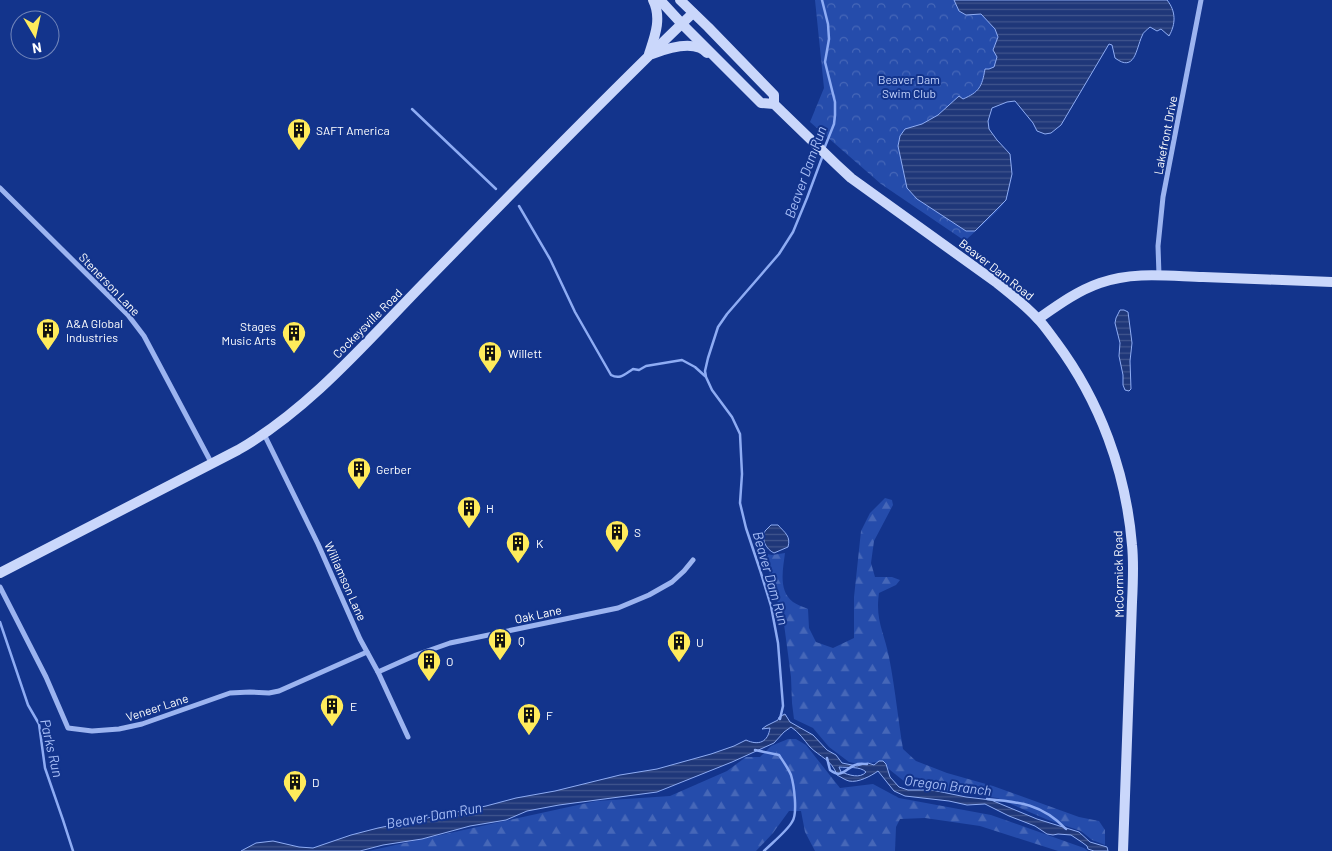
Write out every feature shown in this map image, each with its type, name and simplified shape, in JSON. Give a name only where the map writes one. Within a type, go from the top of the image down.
[{"type":"main road","points":[[648,56],[656,34],[658,21],[656,8],[652,0]]},
{"type":"main road","name":"Beaver Dam Road","points":[[660,0],[761,102],[774,104],[837,165],[875,196],[997,283],[1019,300],[1038,319],[1075,294],[1101,282],[1129,277],[1159,276],[1332,282]]},
{"type":"main road","name":"Beaver Dam Road","points":[[680,0],[774,95],[774,104]]},
{"type":"main road","name":"Cockeysville Road","points":[[0,573],[212,464],[264,434],[311,396],[346,362],[648,56],[693,13]]},
{"type":"main road","points":[[648,56],[675,47],[691,47],[700,48],[721,63]]},
{"type":"main road","name":"McCormick Road","points":[[1038,319],[1074,368],[1099,414],[1114,453],[1127,504],[1133,567],[1123,851]]},
{"type":"street","name":"Lakefront Drive","points":[[1159,276],[1158,246],[1163,197],[1201,0]]},
{"type":"street","name":"Stenerson Lane","points":[[0,188],[128,315],[144,336],[212,464]]},
{"type":"street","name":"Williamson Lane","points":[[264,434],[318,544],[360,639],[378,672],[408,738]]},
{"type":"street","name":"Oak Lane","points":[[378,672],[416,655],[450,643],[618,608],[672,582],[693,560]]},
{"type":"street","name":"Veneer Lane","points":[[0,587],[46,677],[68,728],[92,731],[119,729],[142,724],[230,694],[279,691],[368,652]]},
{"type":"green space","name":"Beaver Dam Swim Club","points":[[815,0],[1167,0],[1172,9],[1174,22],[1169,36],[1161,29],[1157,31],[1150,27],[1144,32],[1134,58],[1127,63],[1115,58],[1112,45],[1109,44],[1061,125],[1051,133],[1045,134],[1037,131],[1033,123],[1015,101],[992,108],[989,128],[1010,158],[1009,190],[1006,200],[994,215],[965,241],[881,184],[810,122],[824,88]]},
{"type":"green space","points":[[885,498],[892,500],[893,505],[874,541],[871,563],[875,577],[892,577],[900,580],[896,585],[879,593],[878,611],[891,669],[903,749],[916,761],[947,773],[993,786],[1079,817],[1099,821],[1105,830],[1105,845],[1092,840],[1081,831],[1048,820],[997,798],[910,786],[880,762],[858,764],[849,762],[829,747],[813,728],[794,719],[784,624],[763,553],[772,555],[785,553],[783,586],[785,592],[793,602],[808,609],[809,628],[816,642],[833,648],[854,638],[854,597],[861,531],[870,513]]},
{"type":"green space","points":[[788,739],[796,739],[806,745],[840,788],[873,784],[899,798],[991,815],[1088,851],[1058,851],[980,826],[925,818],[900,819],[896,827],[895,851],[815,851],[805,832],[801,811],[789,811],[773,833],[756,851],[368,851],[596,801],[670,796],[727,771],[746,757],[760,757],[771,746]]},
{"type":"shaded area","points":[[954,0],[1167,0],[1174,18],[1169,36],[1161,29],[1157,31],[1150,27],[1145,31],[1134,58],[1127,63],[1115,58],[1112,45],[1109,44],[1061,125],[1051,133],[1045,134],[1037,131],[1033,123],[1015,101],[992,108],[988,121],[989,129],[1010,154],[1012,174],[1006,200],[975,231],[966,231],[917,199],[907,188],[898,146],[900,136],[905,129],[922,124],[938,115],[959,96],[963,99],[973,94],[981,85],[985,69],[994,67],[997,57],[993,50],[998,37],[995,29],[981,14],[966,15],[959,11]]},
{"type":"shaded area","points":[[1120,310],[1128,312],[1132,343],[1130,361],[1131,389],[1129,391],[1125,390],[1123,385],[1119,356],[1120,343],[1115,323]]},
{"type":"shaded area","points":[[771,525],[778,525],[789,540],[788,547],[774,553],[767,547],[764,541],[765,531]]},
{"type":"shaded area","name":"Beaver Dam Run","points":[[785,714],[790,722],[813,735],[827,750],[836,755],[842,763],[857,766],[868,763],[874,765],[879,761],[883,761],[886,764],[890,777],[899,787],[908,790],[932,790],[991,800],[1037,819],[1079,832],[1090,842],[1107,847],[1108,851],[1088,849],[1087,846],[1071,835],[1047,834],[1035,826],[985,804],[967,805],[905,796],[894,791],[878,771],[860,780],[847,781],[837,775],[829,762],[810,747],[791,727],[774,743],[657,792],[527,811],[506,820],[470,826],[422,839],[383,845],[360,851],[241,851],[256,843],[273,841],[313,848],[378,828],[555,791],[620,775],[657,769],[711,754],[746,740],[759,743],[765,740],[770,728],[762,729],[778,720],[779,717]],"holes":[[[839,767],[857,768],[866,772],[858,776],[851,775],[841,772]]]},
{"type":"waterway","name":"Beaver Dam Run","points":[[822,0],[828,24],[829,39],[825,62],[835,102],[834,124],[824,149]]},
{"type":"waterway","points":[[412,109],[496,189]]},
{"type":"waterway","name":"Beaver Dam Run","points":[[780,719],[783,706],[778,643],[771,606],[740,503],[742,474],[740,434],[732,417],[712,390],[705,371],[718,327],[779,254],[793,232],[823,155]]},
{"type":"waterway","points":[[519,206],[550,259],[575,312],[611,375],[620,377],[633,369],[639,370],[646,366],[682,360],[695,367],[705,376]]},
{"type":"waterway","name":"Parks Run","points":[[0,622],[28,705],[39,724],[45,768],[73,851]]},
{"type":"waterway","points":[[755,750],[779,755],[791,775],[795,799],[795,813],[790,826],[764,851]]},
{"type":"waterway","name":"Oregon Branch","points":[[827,758],[830,770],[838,774],[856,764],[867,764]]},
{"type":"waterway","name":"Oregon Branch","points":[[987,799],[1010,801],[1039,809],[1066,829]]},
{"type":"place","name":"SAFT America","points":[[299,151]]},
{"type":"place","name":"A&A Global Industries","points":[[48,351]]},
{"type":"place","name":"Stages Music Arts","points":[[294,354]]},
{"type":"place","name":"Willett","points":[[490,374]]},
{"type":"place","name":"Gerber","points":[[359,490]]},
{"type":"place","name":"H","points":[[469,529]]},
{"type":"place","name":"S","points":[[617,553]]},
{"type":"place","name":"K","points":[[518,564]]},
{"type":"place","name":"Q","points":[[500,661]]},
{"type":"place","name":"U","points":[[679,663]]},
{"type":"place","name":"O","points":[[429,682]]},
{"type":"place","name":"E","points":[[332,727]]},
{"type":"place","name":"F","points":[[529,736]]},
{"type":"place","name":"D","points":[[295,803]]}]
